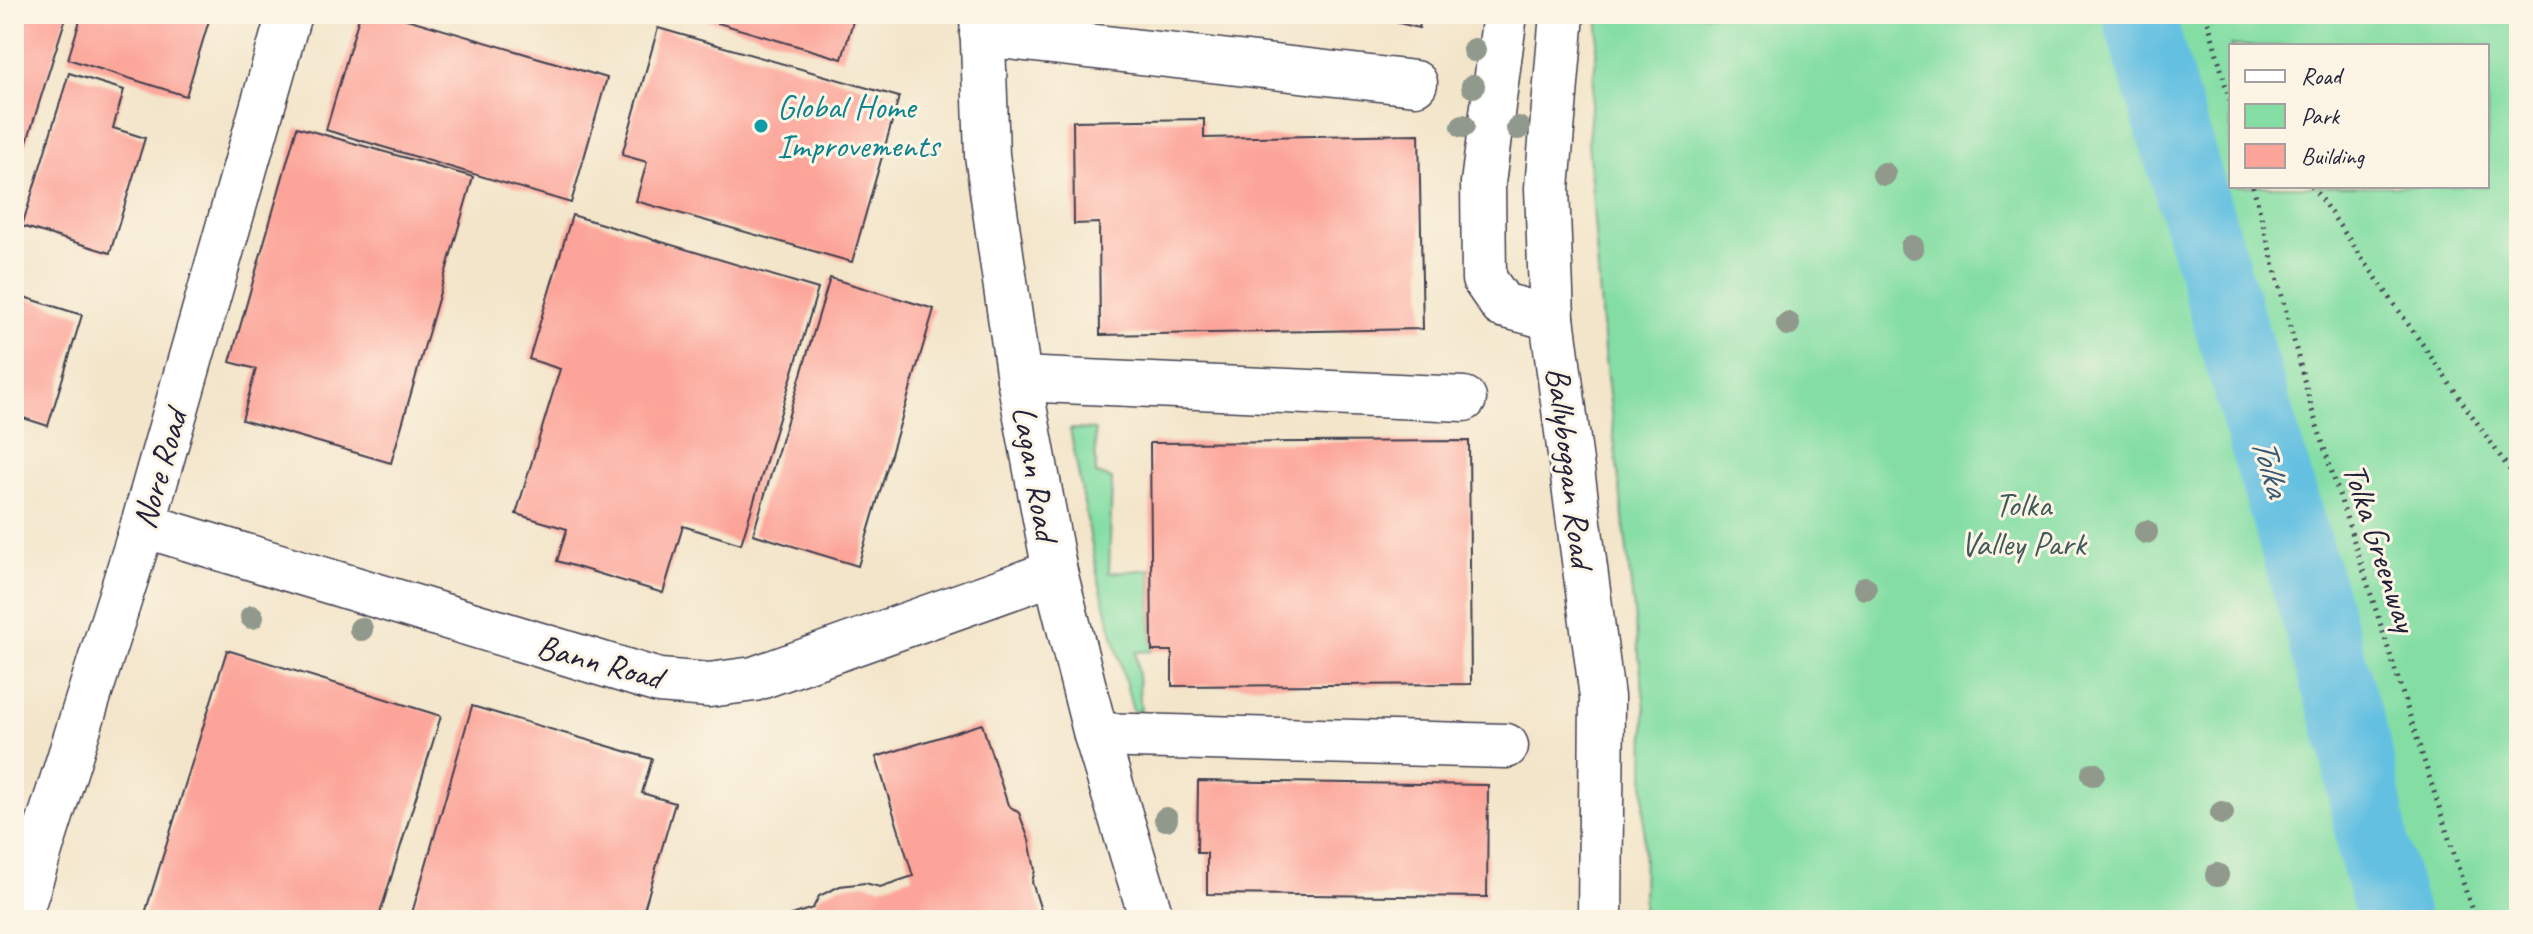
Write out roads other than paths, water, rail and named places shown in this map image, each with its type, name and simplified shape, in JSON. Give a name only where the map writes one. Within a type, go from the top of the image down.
[{"type":"street","name":"Nore Road","points":[[18,920],[143,525],[289,14]]},
{"type":"street","points":[[1505,14],[1483,183],[1484,279],[1502,305],[1552,318]]},
{"type":"street","name":"Ballyboggan Road","points":[[1562,14],[1547,188],[1552,318],[1602,697],[1600,920]]},
{"type":"street","points":[[982,24],[1415,83]]},
{"type":"street","name":"Lagan Road","points":[[982,24],[987,155],[1019,379],[1055,572],[1096,735],[1152,920]]},
{"type":"street","points":[[1019,379],[1464,399]]},
{"type":"street","name":"Bann Road","points":[[143,525],[659,681],[709,685],[754,679],[1055,572]]},
{"type":"street","points":[[1096,735],[1506,746]]},
{"type":"waterway","name":"Tolka","points":[[2138,14],[2355,745],[2374,850],[2394,920]]},
{"type":"place","name":"Global Home Improvements","points":[[761,126]]},
{"type":"park label","name":"Tolka Valley Park","points":[[2023,524]]}]
